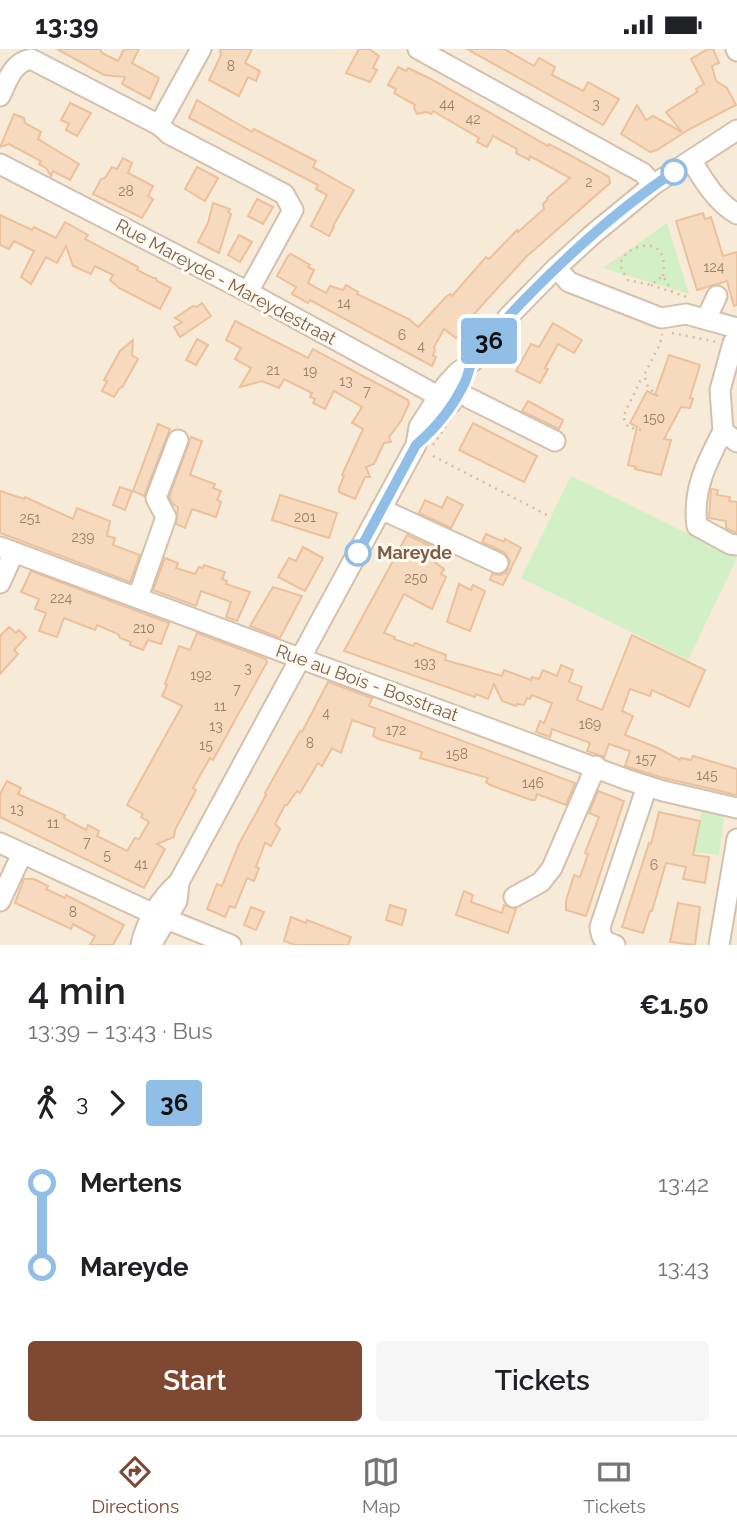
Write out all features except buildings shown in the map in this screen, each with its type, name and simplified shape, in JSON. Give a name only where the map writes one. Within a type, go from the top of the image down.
[{"type":"street","points":[[159,125],[201,49]]},
{"type":"street","points":[[418,49],[643,173],[653,185]]},
{"type":"street","points":[[0,96],[14,67],[21,61],[31,59],[284,194],[290,201],[292,210],[248,292]]},
{"type":"street","points":[[151,945],[165,895],[179,882],[381,509],[454,402],[472,362],[509,316],[592,235],[653,185],[732,136]]},
{"type":"street","points":[[692,161],[713,192],[728,209],[737,214]]},
{"type":"street","name":"Rue Mareyde - Mareydestraat","points":[[0,164],[454,402],[555,441]]},
{"type":"street","points":[[556,268],[569,282],[661,319],[712,305],[734,335],[720,390],[730,436],[701,475],[696,515],[697,526],[730,544],[737,545]]},
{"type":"street","points":[[138,597],[166,517],[156,498],[178,440]]},
{"type":"street","points":[[381,509],[498,563]]},
{"type":"street","points":[[0,583],[7,549]]},
{"type":"street","name":"Rue au Bois - Bosstraat","points":[[7,549],[648,786],[737,808]]},
{"type":"street","points":[[514,897],[541,882],[552,868],[596,766]]},
{"type":"street","points":[[615,945],[606,943],[601,936],[600,927],[648,786]]},
{"type":"street","points":[[719,945],[737,839]]},
{"type":"street","points":[[0,843],[160,917],[231,945]]},
{"type":"street","points":[[0,901],[22,854]]},
{"type":"street","points":[[141,945],[143,935],[160,917]]},
{"type":"path","points":[[673,293],[663,276],[665,259],[660,250],[645,245],[625,253],[621,261],[622,270],[628,280],[712,305]]},
{"type":"path","points":[[652,285],[663,276]]},
{"type":"path","points":[[641,430],[628,427],[622,417],[660,344],[663,331]]},
{"type":"path","points":[[644,375],[648,387],[659,396]]},
{"type":"path","points":[[424,445],[454,402]]},
{"type":"path","points":[[433,456],[551,517]]},
{"type":"shaded area","points":[[0,49],[737,49],[737,945],[0,945]]},
{"type":"green space","points":[[667,223],[689,294],[603,268]]},
{"type":"green space","points":[[571,476],[737,558],[688,660],[521,578]]},
{"type":"green space","points":[[702,812],[722,816],[724,820],[719,855],[693,852]]},
{"type":"bus line","name":"36","points":[[358,553],[416,445],[431,433],[466,380],[472,362],[509,316],[592,235],[653,185],[674,172]]},
{"type":"place","name":"Mareyde","points":[[358,553]]}]
